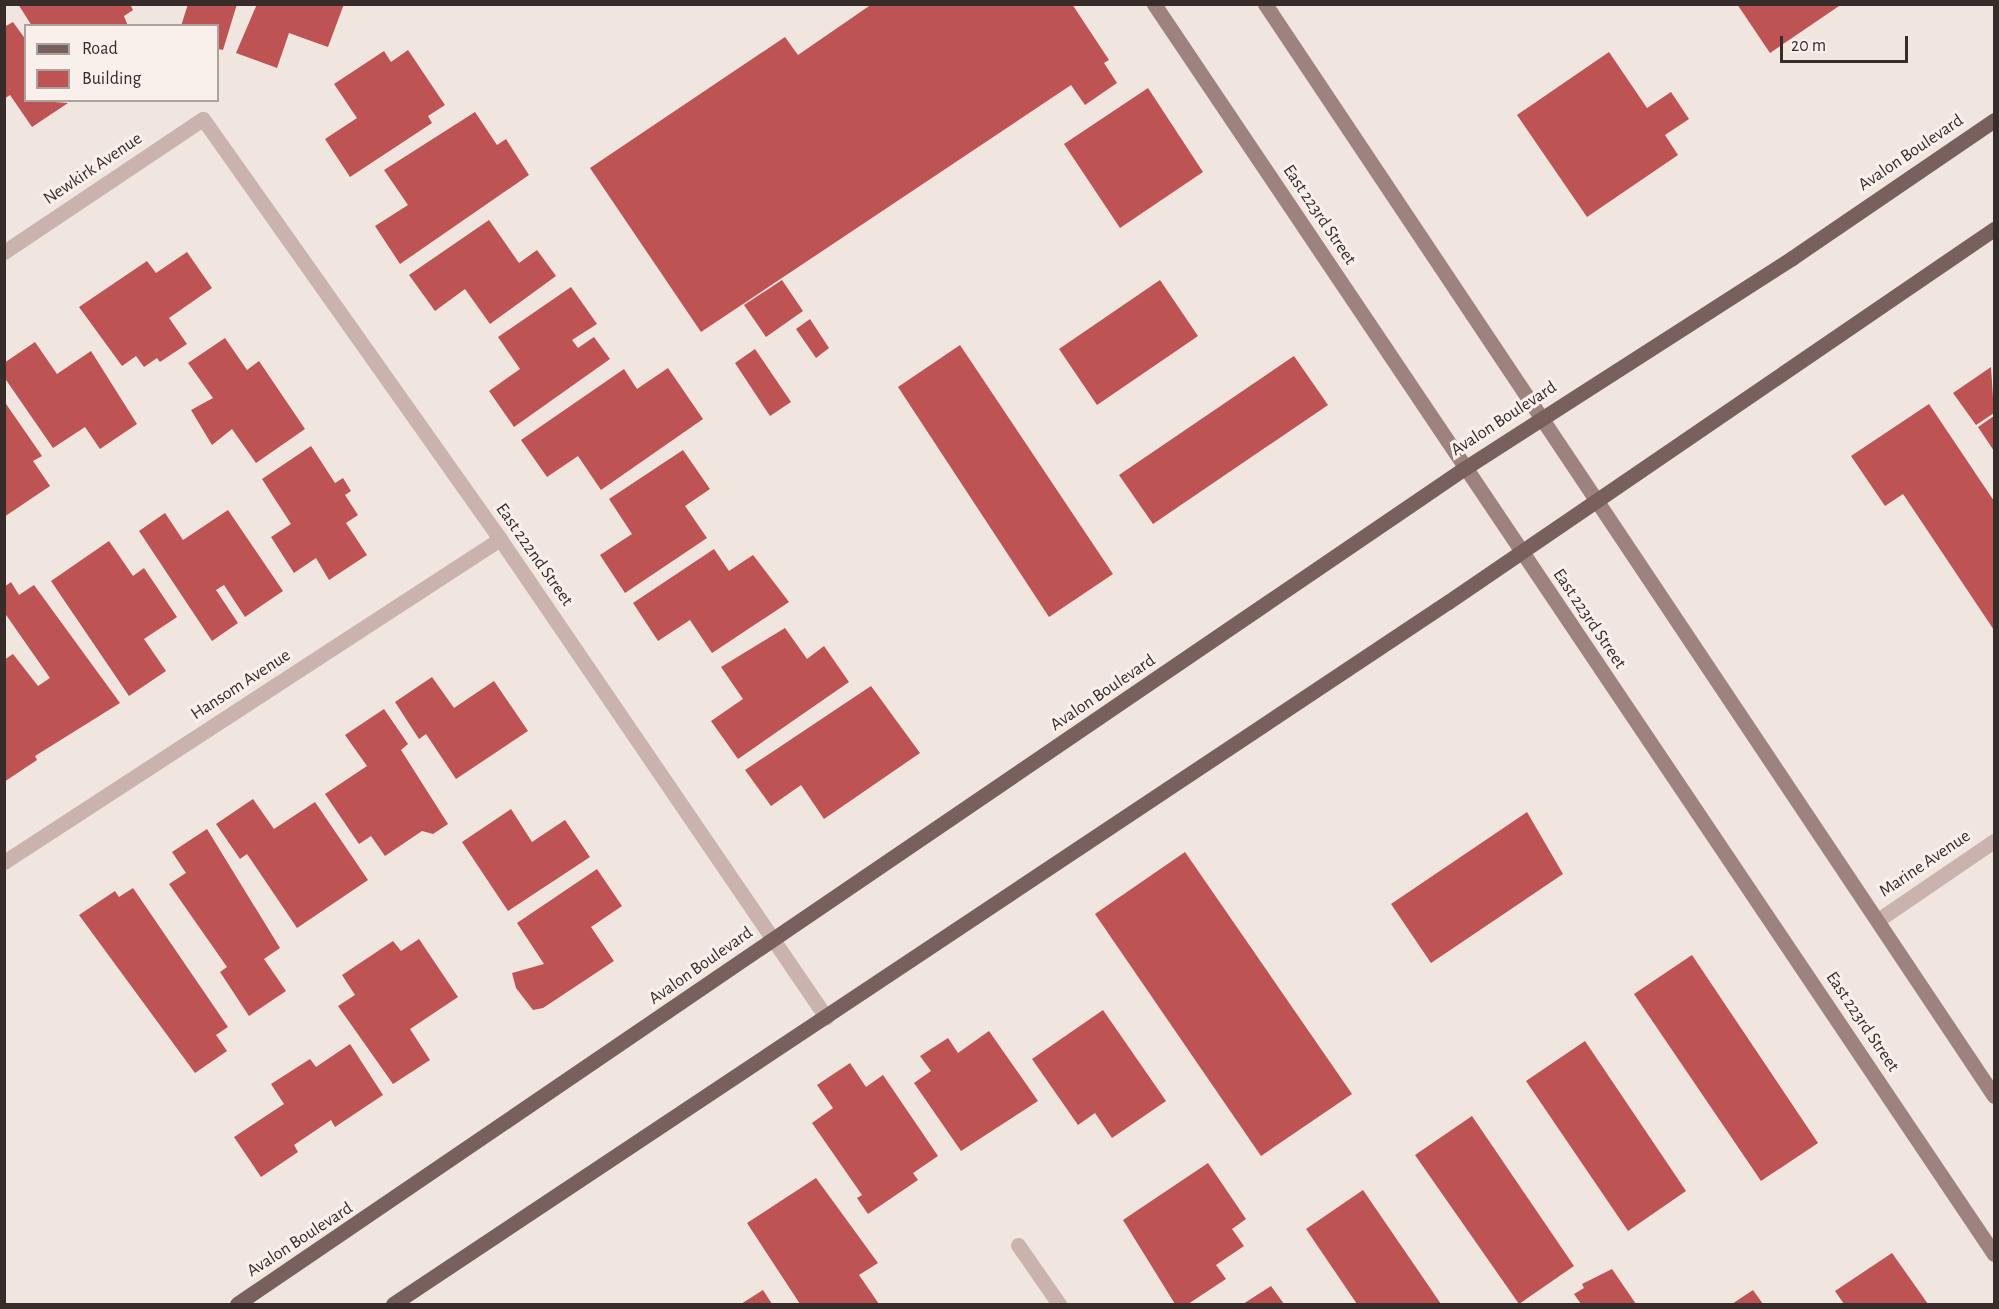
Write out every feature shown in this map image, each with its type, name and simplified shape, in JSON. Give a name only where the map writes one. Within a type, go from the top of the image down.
[{"type":"main road","name":"East 223rd Street","points":[[1154,4],[1995,1254]]},
{"type":"main road","points":[[1264,4],[1995,1096]]},
{"type":"main road","name":"Avalon Boulevard","points":[[237,1305],[1465,468],[1792,258],[1995,120]]},
{"type":"main road","points":[[393,1305],[1598,501],[1995,229]]},
{"type":"street","name":"Newkirk Avenue","points":[[4,252],[203,119]]},
{"type":"street","name":"East 222nd Street","points":[[203,119],[500,539],[826,1017]]},
{"type":"street","name":"Hansom Avenue","points":[[4,862],[500,539]]},
{"type":"street","name":"Marine Avenue","points":[[1878,920],[1995,841]]},
{"type":"street","points":[[1018,1245],[1059,1305]]},
{"type":"building","points":[[18,4],[130,4],[133,10],[124,16],[127,24],[31,24]]},
{"type":"building","points":[[188,4],[237,4],[223,50],[219,49],[219,24],[182,24]]},
{"type":"building","points":[[257,4],[344,4],[328,47],[289,33],[277,68],[236,53]]},
{"type":"building","points":[[872,4],[1072,4],[1109,60],[1104,63],[1117,83],[1085,105],[1071,85],[701,332],[590,168],[785,37],[798,55]]},
{"type":"building","points":[[1737,4],[1842,4],[1770,53]]},
{"type":"building","points":[[13,22],[24,37],[24,102],[68,103],[32,127],[10,95],[4,99],[4,27]]},
{"type":"building","points":[[408,50],[445,105],[428,116],[432,123],[350,177],[325,139],[357,118],[334,84],[384,51],[391,62]]},
{"type":"building","points":[[1609,52],[1647,108],[1671,92],[1689,119],[1665,135],[1678,155],[1587,217],[1517,115]]},
{"type":"building","points":[[1148,88],[1203,172],[1120,228],[1064,144]]},
{"type":"building","points":[[475,112],[497,145],[506,139],[529,175],[400,264],[375,226],[408,205],[384,170]]},
{"type":"building","points":[[489,220],[519,263],[537,250],[556,276],[490,324],[465,289],[435,311],[409,275]]},
{"type":"building","points":[[187,252],[212,288],[169,318],[187,344],[160,362],[157,358],[144,367],[136,356],[122,366],[79,307],[147,261],[156,273]]},
{"type":"building","points":[[782,280],[803,311],[766,337],[744,305]]},
{"type":"building","points":[[1160,280],[1198,336],[1097,405],[1059,349]]},
{"type":"building","points":[[571,287],[597,324],[572,340],[578,348],[594,337],[610,359],[514,427],[489,391],[520,369],[498,337]]},
{"type":"building","points":[[810,319],[829,348],[816,358],[796,329]]},
{"type":"building","points":[[225,338],[247,370],[259,361],[305,429],[256,463],[232,429],[212,445],[191,410],[213,398],[188,363]]},
{"type":"building","points":[[35,342],[57,374],[91,351],[137,424],[100,449],[85,427],[53,448],[4,377],[4,363]]},
{"type":"building","points":[[960,345],[1113,574],[1049,617],[898,387]]},
{"type":"building","points":[[755,349],[791,402],[770,416],[735,363]]},
{"type":"building","points":[[1294,356],[1328,405],[1153,524],[1119,475]]},
{"type":"building","points":[[1991,367],[1994,413],[1976,425],[1953,393]]},
{"type":"building","points":[[668,368],[703,419],[601,490],[578,456],[547,477],[521,440],[624,369],[637,389]]},
{"type":"building","points":[[4,401],[42,456],[33,461],[50,486],[4,517]]},
{"type":"building","points":[[1929,404],[1994,501],[1994,630],[1903,494],[1885,506],[1851,456]]},
{"type":"building","points":[[1994,416],[1994,451],[1978,427]]},
{"type":"building","points":[[311,446],[335,483],[343,478],[351,491],[345,495],[358,515],[346,523],[367,555],[329,580],[316,558],[294,573],[271,537],[291,524],[262,479]]},
{"type":"building","points":[[683,450],[710,489],[685,506],[707,538],[625,593],[600,555],[632,534],[609,499]]},
{"type":"building","points":[[228,510],[283,591],[245,617],[224,585],[216,590],[238,623],[212,641],[139,531],[165,513],[183,540]]},
{"type":"building","points":[[109,541],[133,576],[144,568],[177,617],[144,639],[166,671],[129,696],[51,581]]},
{"type":"building","points":[[714,549],[729,571],[753,555],[789,602],[712,653],[690,620],[658,641],[633,603]]},
{"type":"building","points":[[11,582],[19,595],[34,585],[120,703],[35,756],[37,760],[4,782],[4,660],[13,654],[38,686],[50,678],[4,612],[4,587]]},
{"type":"building","points":[[785,628],[807,659],[824,646],[849,682],[738,759],[711,721],[743,699],[721,667]]},
{"type":"building","points":[[432,677],[454,708],[494,681],[528,731],[456,779],[426,734],[419,739],[395,702]]},
{"type":"building","points":[[871,686],[920,753],[824,819],[801,785],[771,806],[745,770]]},
{"type":"building","points":[[384,709],[408,744],[401,750],[448,824],[433,834],[422,831],[385,856],[371,836],[359,844],[325,794],[367,766],[345,735]]},
{"type":"building","points":[[253,799],[274,829],[315,802],[368,880],[297,928],[247,854],[240,859],[216,824]]},
{"type":"building","points":[[511,809],[532,842],[565,820],[590,857],[508,911],[462,842]]},
{"type":"building","points":[[1527,812],[1563,874],[1431,963],[1391,904]]},
{"type":"building","points":[[207,829],[280,948],[264,959],[286,991],[249,1016],[220,972],[227,967],[169,884],[186,873],[172,852]]},
{"type":"building","points":[[1185,852],[1352,1094],[1261,1156],[1095,914]]},
{"type":"building","points":[[597,869],[622,906],[591,927],[614,961],[543,1008],[533,1010],[516,988],[512,973],[544,964],[517,923]]},
{"type":"building","points":[[133,888],[228,1027],[216,1035],[227,1051],[195,1073],[79,915],[115,891],[119,897]]},
{"type":"building","points":[[419,939],[458,997],[410,1029],[430,1060],[393,1084],[338,1006],[355,995],[342,975],[393,941],[401,951]]},
{"type":"building","points":[[1692,955],[1818,1143],[1761,1181],[1634,994]]},
{"type":"building","points":[[1103,1010],[1166,1101],[1112,1138],[1095,1113],[1078,1125],[1032,1059]]},
{"type":"building","points":[[989,1031],[1038,1101],[961,1151],[914,1083],[931,1071],[920,1056],[948,1038],[958,1053]]},
{"type":"building","points":[[1585,1041],[1686,1191],[1628,1231],[1526,1081]]},
{"type":"building","points":[[350,1044],[383,1095],[335,1127],[331,1120],[294,1145],[298,1152],[261,1177],[234,1137],[284,1104],[271,1084],[310,1059],[316,1067]]},
{"type":"building","points":[[850,1063],[866,1087],[883,1075],[938,1156],[913,1173],[918,1180],[868,1214],[857,1198],[862,1195],[812,1123],[833,1108],[817,1085]]},
{"type":"building","points":[[1472,1116],[1574,1266],[1519,1304],[1415,1155]]},
{"type":"building","points":[[1208,1163],[1246,1219],[1232,1229],[1244,1246],[1216,1265],[1226,1279],[1188,1304],[1175,1304],[1123,1220]]},
{"type":"building","points":[[816,1178],[878,1263],[859,1275],[879,1304],[800,1304],[747,1223]]},
{"type":"building","points":[[1363,1190],[1441,1304],[1357,1304],[1306,1229]]},
{"type":"building","points":[[1892,1253],[1928,1304],[1844,1304],[1835,1291]]},
{"type":"building","points":[[1612,1269],[1636,1304],[1581,1304],[1574,1294],[1584,1288],[1582,1284]]},
{"type":"building","points":[[1271,1286],[1284,1304],[1243,1304]]},
{"type":"building","points":[[763,1290],[772,1304],[741,1304]]},
{"type":"building","points":[[1753,1290],[1763,1304],[1732,1304]]}]
